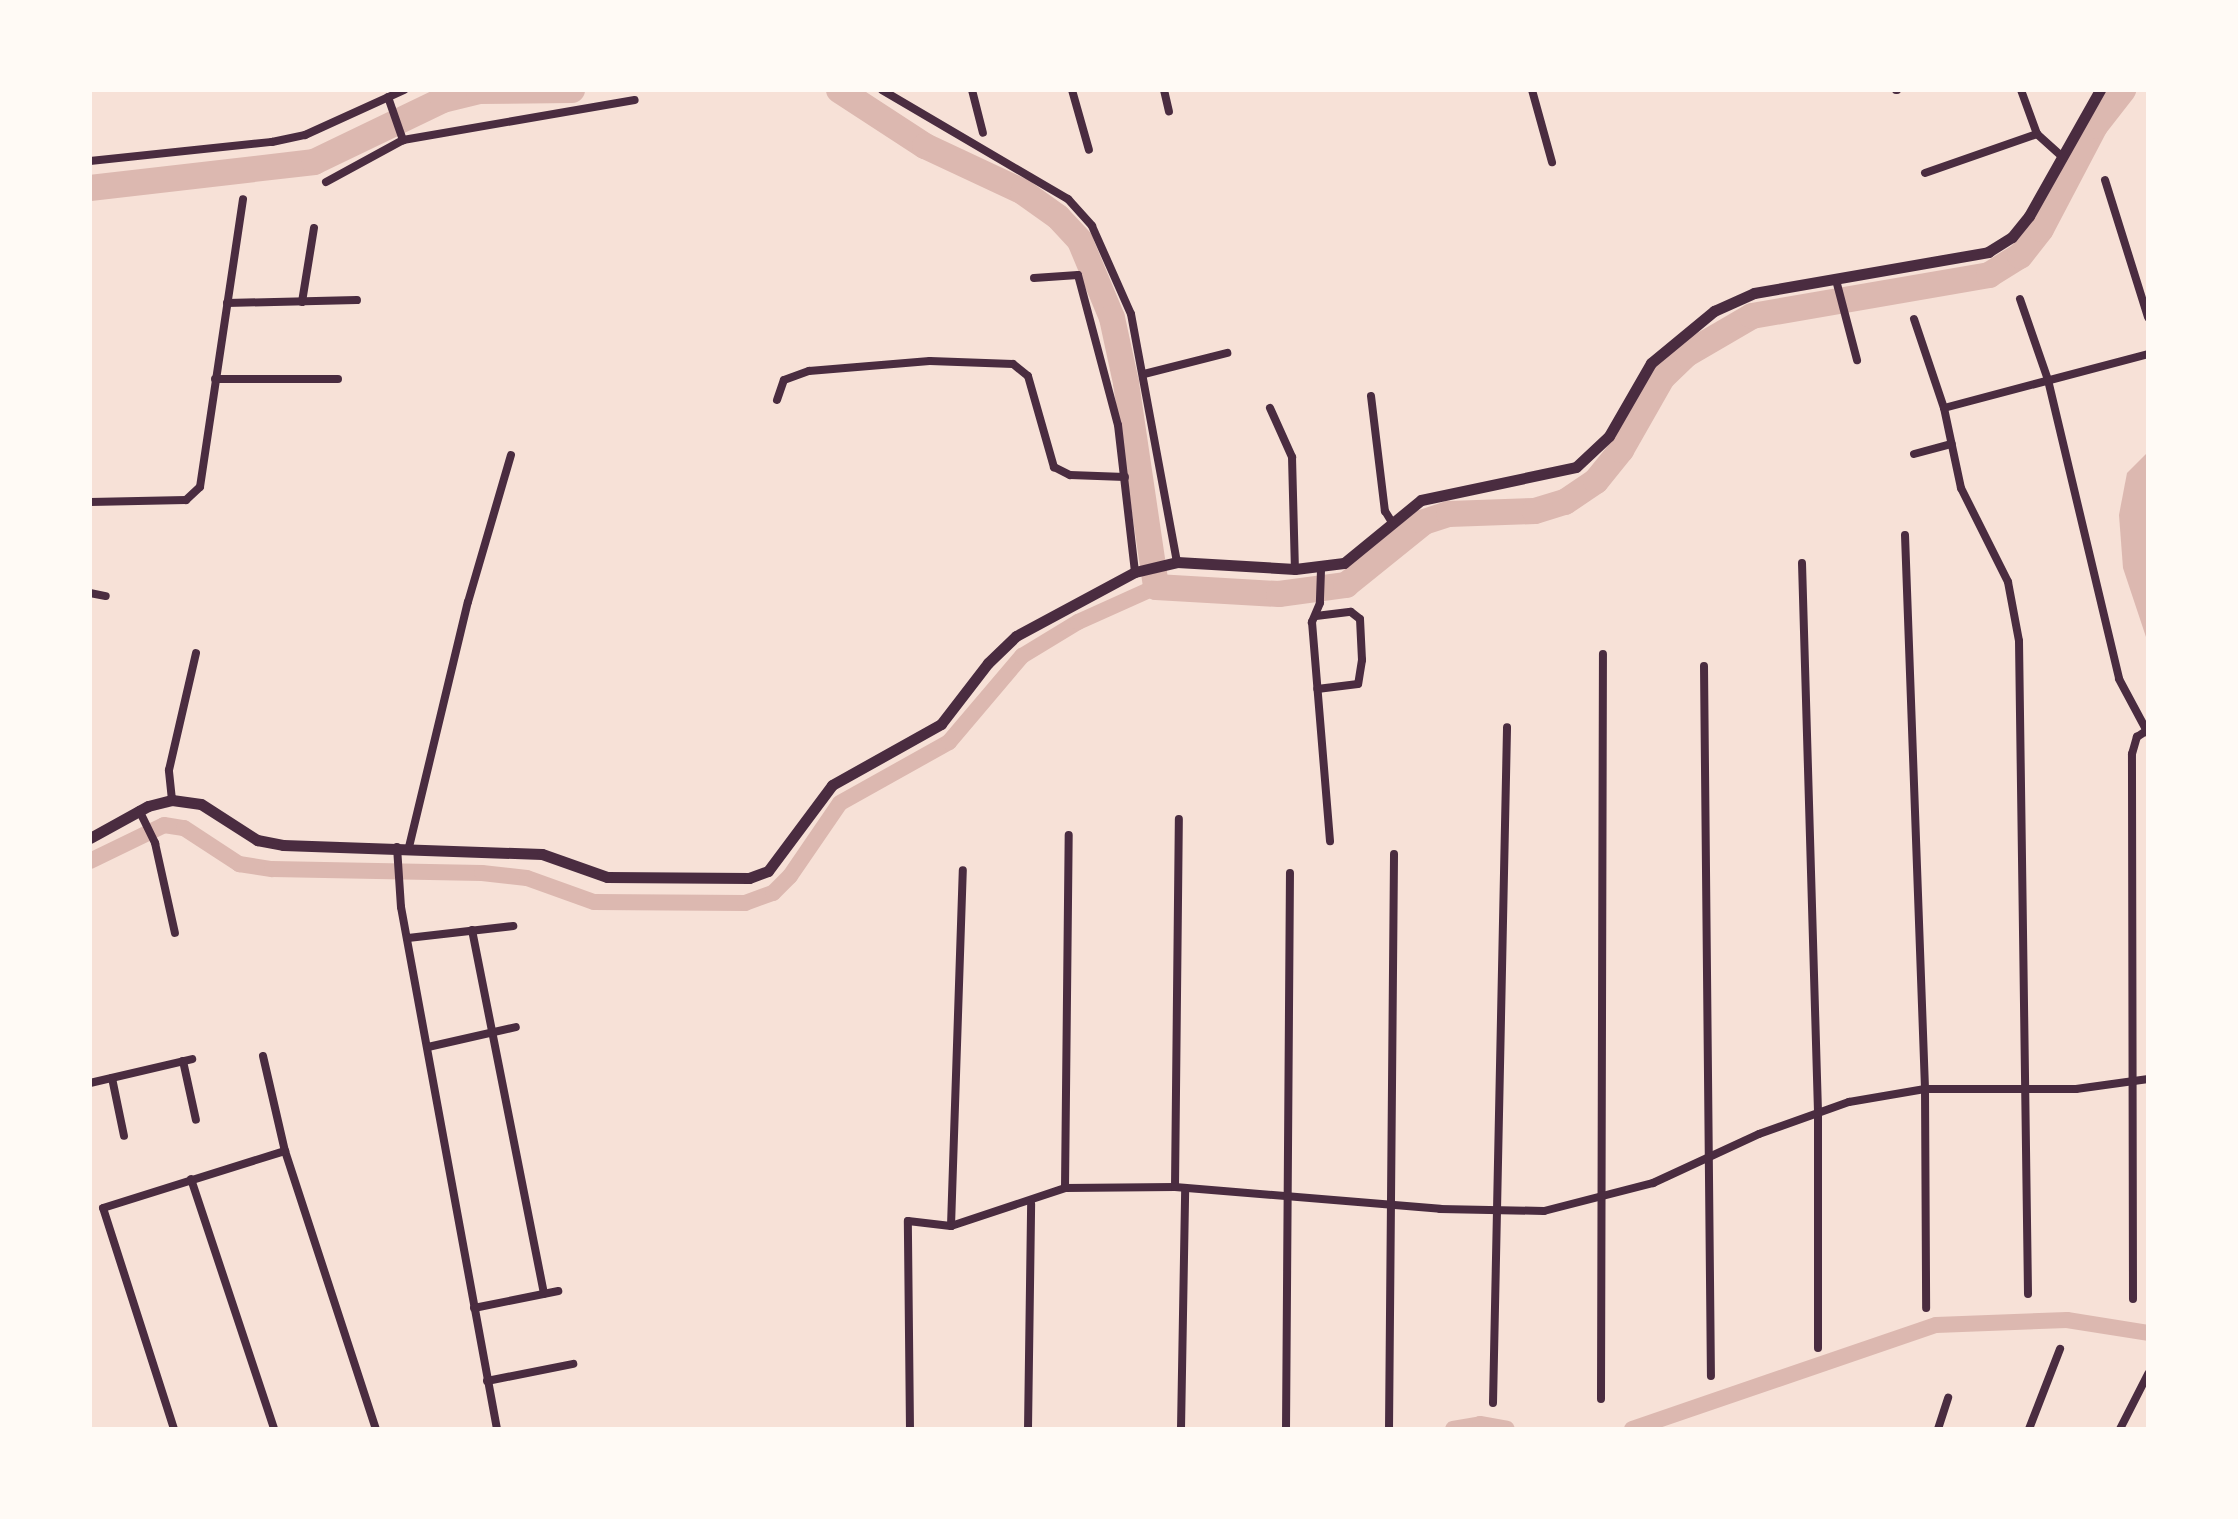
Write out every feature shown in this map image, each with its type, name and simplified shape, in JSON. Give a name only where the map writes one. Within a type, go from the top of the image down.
[{"type":"street","points":[[90,161],[272,142],[305,135],[389,100],[404,90]]},
{"type":"street","points":[[972,90],[983,133]]},
{"type":"street","points":[[1072,90],[1089,150]]},
{"type":"street","points":[[1164,90],[1169,111]]},
{"type":"street","points":[[1532,90],[1552,162]]},
{"type":"street","points":[[2021,90],[2037,134],[2060,155]]},
{"type":"street","points":[[90,838],[172,800],[201,804],[257,840],[542,854],[607,877],[749,878],[768,871],[832,785],[941,724],[988,663],[1016,636],[1140,571],[1177,562],[1321,570],[1344,563],[1421,500],[1453,490],[1576,467],[1609,436],[1651,363],[1680,335],[1754,293],[1836,283],[1988,252],[2012,237],[2029,216],[2060,155],[2100,90]]},
{"type":"street","points":[[885,91],[1068,199],[1092,226],[1131,314],[1177,562]]},
{"type":"street","points":[[389,100],[403,137]]},
{"type":"street","points":[[326,182],[403,137],[635,100]]},
{"type":"street","points":[[1925,173],[2037,134]]},
{"type":"street","points":[[2105,180],[2148,317]]},
{"type":"street","points":[[90,502],[186,500],[196,495],[243,199]]},
{"type":"street","points":[[302,302],[314,228]]},
{"type":"street","points":[[1034,278],[1078,275],[1118,425],[1140,571]]},
{"type":"street","points":[[1836,283],[1857,360]]},
{"type":"street","points":[[2020,299],[2048,380],[2119,679],[2147,733],[2137,737],[2132,754],[2133,1299]]},
{"type":"street","points":[[227,303],[357,300]]},
{"type":"street","points":[[1914,319],[1944,408],[1961,488],[2008,582],[2019,641],[2028,1294]]},
{"type":"street","points":[[1144,374],[1227,353]]},
{"type":"street","points":[[1944,408],[2148,354]]},
{"type":"street","points":[[777,400],[784,380],[809,371],[930,361],[1013,364],[1028,376],[1054,467],[1070,475],[1125,477]]},
{"type":"street","points":[[215,379],[338,379]]},
{"type":"street","points":[[1371,396],[1385,511],[1392,522]]},
{"type":"street","points":[[1270,408],[1292,457],[1295,569]]},
{"type":"street","points":[[1914,454],[1952,444]]},
{"type":"street","points":[[497,1429],[399,890],[397,861],[511,455]]},
{"type":"street","points":[[1905,535],[1925,1089],[1926,1308]]},
{"type":"street","points":[[1802,563],[1818,1112],[1818,1348]]},
{"type":"street","points":[[1321,570],[1320,603],[1312,622],[1330,841]]},
{"type":"street","points":[[90,593],[106,596]]},
{"type":"street","points":[[1316,616],[1351,612],[1360,619],[1362,660],[1358,684],[1317,689]]},
{"type":"street","points":[[172,800],[169,770],[196,653]]},
{"type":"street","points":[[1601,1399],[1603,654]]},
{"type":"street","points":[[1704,666],[1711,1376]]},
{"type":"street","points":[[1493,1403],[1507,727]]},
{"type":"street","points":[[141,815],[151,833],[175,933]]},
{"type":"street","points":[[1175,1187],[1179,819]]},
{"type":"street","points":[[1065,1188],[1069,835]]},
{"type":"street","points":[[1389,1429],[1394,854]]},
{"type":"street","points":[[951,1226],[963,870]]},
{"type":"street","points":[[1286,1429],[1290,873]]},
{"type":"street","points":[[408,938],[513,926]]},
{"type":"street","points":[[472,930],[544,1294]]},
{"type":"street","points":[[428,1047],[516,1027]]},
{"type":"street","points":[[263,1056],[285,1151],[376,1429]]},
{"type":"street","points":[[90,1083],[187,1060],[196,1120]]},
{"type":"street","points":[[112,1078],[124,1136]]},
{"type":"street","points":[[910,1429],[908,1221],[951,1226],[1031,1204],[1065,1188],[1175,1187],[1391,1205],[1544,1211],[1601,1201],[1818,1112],[1925,1089],[2027,1089],[2148,1079]]},
{"type":"street","points":[[174,1429],[102,1216],[106,1205],[285,1151]]},
{"type":"street","points":[[191,1179],[274,1429]]},
{"type":"street","points":[[1181,1429],[1185,1188]]},
{"type":"street","points":[[1028,1429],[1031,1204]]},
{"type":"street","points":[[474,1308],[558,1291]]},
{"type":"street","points":[[2029,1429],[2060,1349]]},
{"type":"street","points":[[487,1381],[573,1364]]},
{"type":"street","points":[[2120,1429],[2148,1374]]},
{"type":"street","points":[[1938,1429],[1948,1398]]},
{"type":"shaded area","points":[[2148,452],[2148,643],[2123,568],[2119,515],[2127,473]]},
{"type":"waterway","points":[[90,188],[314,162],[443,100],[479,91],[572,90]]},
{"type":"waterway","points":[[839,90],[925,146],[1023,192],[1058,217],[1080,241],[1112,318],[1126,383],[1156,587],[1279,594],[1346,585],[1424,522],[1449,514],[1535,511],[1565,502],[1596,481],[1621,450],[1662,378],[1687,354],[1752,316],[1989,275],[2020,256],[2041,229],[2095,126],[2123,90]]},
{"type":"waterway","points":[[90,861],[164,825],[184,828],[239,864],[272,869],[482,873],[527,878],[594,902],[745,903],[773,893],[790,876],[840,803],[949,742],[1022,656],[1078,622],[1156,587]]},
{"type":"waterway","points":[[1632,1429],[1936,1325],[2067,1320],[2148,1333]]},
{"type":"waterway","points":[[1453,1429],[1480,1424],[1507,1429]]}]
